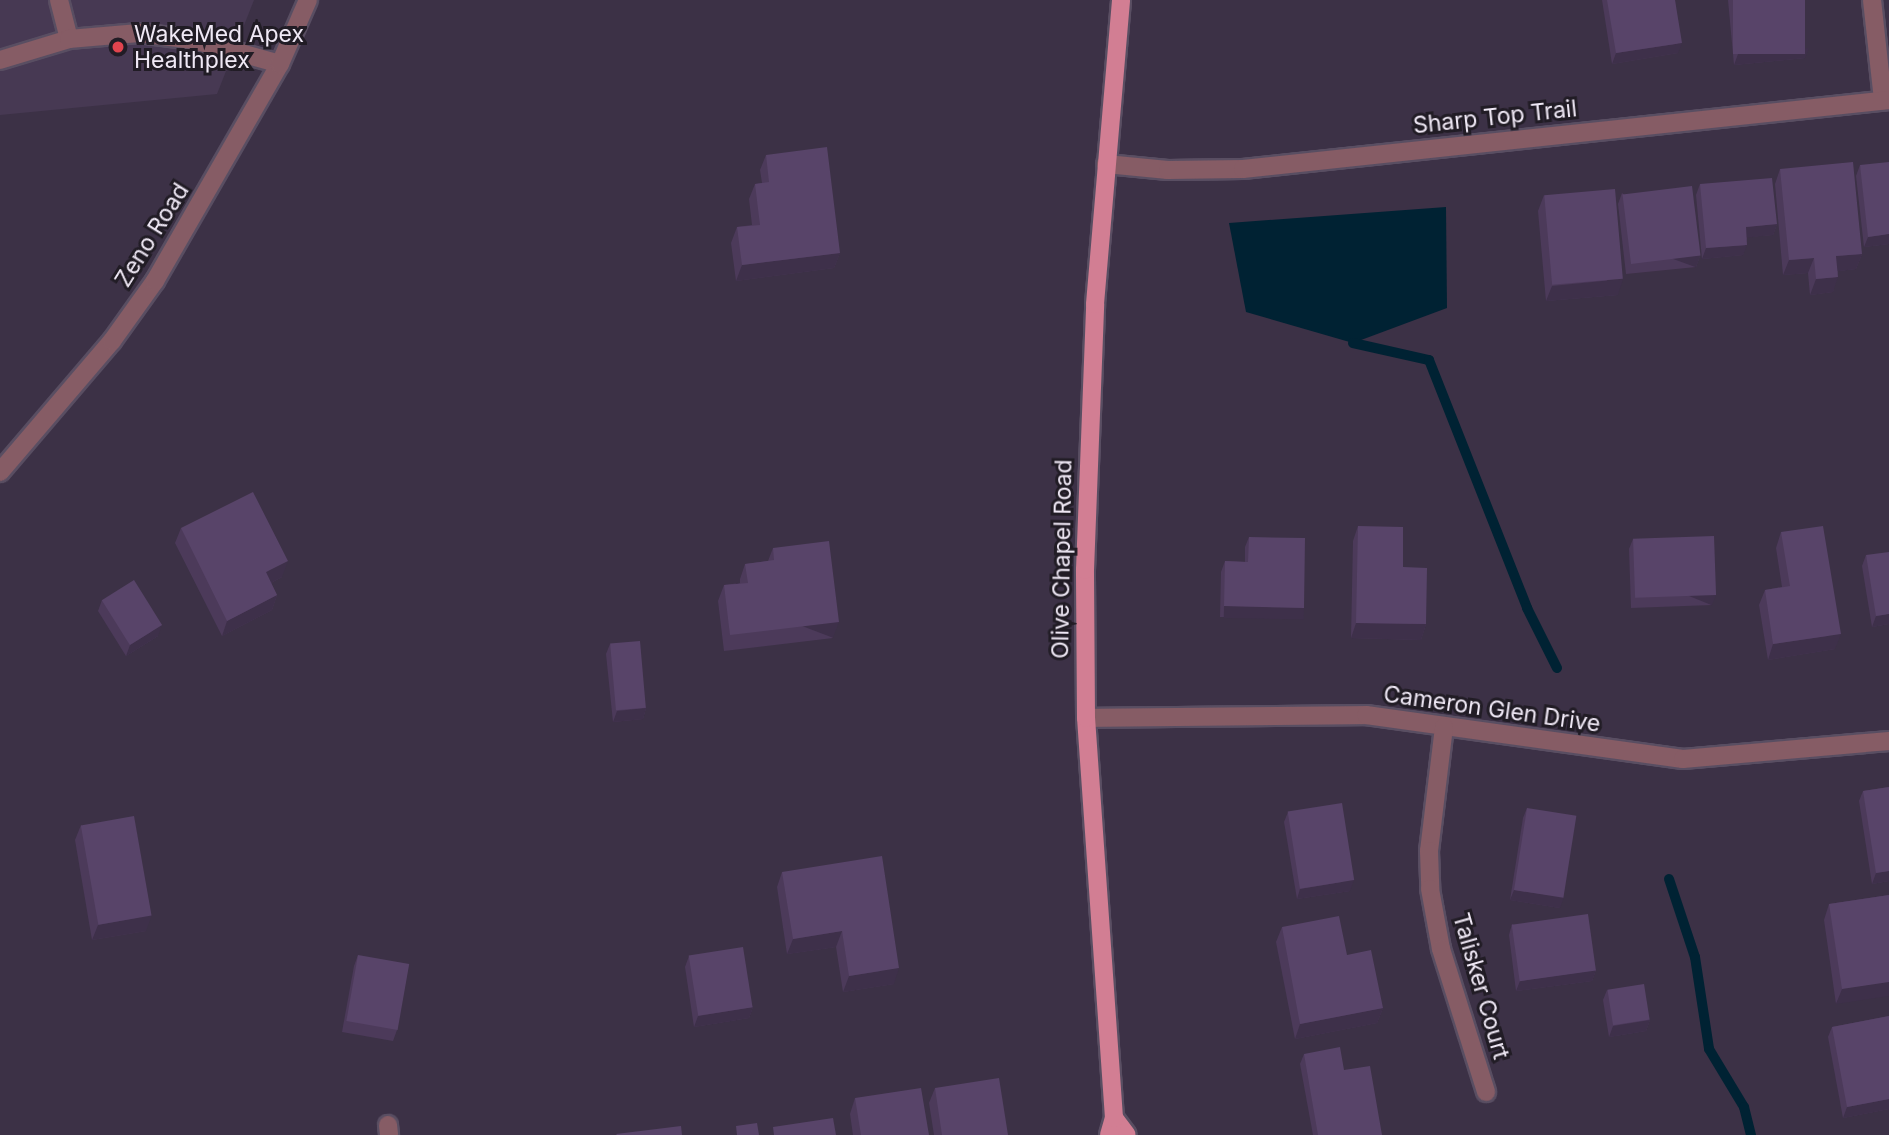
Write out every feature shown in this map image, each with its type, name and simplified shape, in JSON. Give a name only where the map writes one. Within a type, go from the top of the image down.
[{"type":"main road","name":"Olive Chapel Road","points":[[1121,0],[1106,164],[1087,467],[1086,718],[1112,1126],[1127,1135]]},
{"type":"street","points":[[59,0],[69,39]]},
{"type":"street","name":"Zeno Road","points":[[0,472],[112,341],[155,281],[280,64],[308,0]]},
{"type":"street","points":[[1872,0],[1886,100]]},
{"type":"street","points":[[0,60],[69,39],[139,33],[194,40],[280,64]]},
{"type":"street","name":"Sharp Top Trail","points":[[1106,164],[1168,170],[1243,169],[1886,100]]},
{"type":"street","name":"Cameron Glen Drive","points":[[1086,718],[1352,715],[1683,759],[1889,741]]},
{"type":"street","name":"Talisker Court","points":[[1444,727],[1429,851],[1430,889],[1441,948],[1486,1092]]},
{"type":"shaded area","name":"WakeMed Apex Healthplex","points":[[0,0],[254,0],[217,94],[0,115]]},
{"type":"water","points":[[1446,207],[1447,308],[1353,343],[1246,312],[1229,223]]},
{"type":"building","points":[[1607,0],[1675,0],[1682,43],[1616,53]]},
{"type":"building","points":[[1733,0],[1805,0],[1805,54],[1733,54]]},
{"type":"building","points":[[827,147],[840,253],[742,265],[737,227],[760,225],[755,184],[769,182],[766,155]]},
{"type":"building","points":[[1853,162],[1862,254],[1836,256],[1838,277],[1816,279],[1814,258],[1789,260],[1780,169]]},
{"type":"building","points":[[1889,162],[1889,234],[1868,237],[1860,165]]},
{"type":"building","points":[[1772,178],[1777,224],[1746,227],[1747,245],[1706,248],[1700,184]]},
{"type":"building","points":[[1692,186],[1701,255],[1631,264],[1623,195]]},
{"type":"building","points":[[1615,189],[1623,279],[1552,285],[1544,195]]},
{"type":"building","points":[[253,492],[288,561],[266,572],[277,595],[227,621],[181,528]]},
{"type":"building","points":[[1358,526],[1403,527],[1403,567],[1427,568],[1426,624],[1356,623]]},
{"type":"building","points":[[1823,526],[1841,634],[1773,644],[1765,590],[1790,586],[1781,532]]},
{"type":"building","points":[[1714,536],[1716,595],[1635,598],[1633,539]]},
{"type":"building","points":[[1249,537],[1305,538],[1304,608],[1224,606],[1225,561],[1248,562]]},
{"type":"building","points":[[829,541],[839,622],[730,635],[724,585],[748,583],[745,564],[774,560],[773,548]]},
{"type":"building","points":[[1889,552],[1889,614],[1876,616],[1866,555]]},
{"type":"building","points":[[134,580],[162,625],[130,645],[102,600]]},
{"type":"building","points":[[640,641],[646,708],[616,710],[610,644]]},
{"type":"building","points":[[1889,787],[1889,871],[1876,873],[1863,791]]},
{"type":"building","points":[[1342,803],[1354,880],[1300,889],[1288,812]]},
{"type":"building","points":[[1527,808],[1576,816],[1563,898],[1514,890]]},
{"type":"building","points":[[134,816],[152,915],[98,925],[81,825]]},
{"type":"building","points":[[882,856],[899,968],[849,976],[842,931],[793,939],[782,872]]},
{"type":"building","points":[[1889,895],[1889,982],[1842,989],[1829,904]]},
{"type":"building","points":[[1588,914],[1596,970],[1520,981],[1512,925]]},
{"type":"building","points":[[1339,916],[1347,955],[1371,950],[1383,1008],[1300,1024],[1282,927]]},
{"type":"building","points":[[743,947],[753,1007],[698,1016],[689,956]]},
{"type":"building","points":[[358,955],[409,964],[398,1030],[346,1021]]},
{"type":"building","points":[[1644,984],[1650,1020],[1613,1025],[1607,990]]},
{"type":"building","points":[[1889,1016],[1889,1099],[1847,1107],[1832,1027]]},
{"type":"building","points":[[1340,1047],[1344,1070],[1370,1066],[1382,1135],[1318,1135],[1304,1054]]},
{"type":"building","points":[[999,1078],[1008,1135],[942,1135],[935,1088]]},
{"type":"building","points":[[921,1088],[929,1135],[861,1135],[855,1098]]},
{"type":"building","points":[[833,1118],[836,1135],[774,1135],[773,1127]]},
{"type":"building","points":[[757,1123],[759,1135],[737,1135],[736,1126]]},
{"type":"building","points":[[681,1126],[682,1135],[616,1134]]},
{"type":"waterway","points":[[1353,343],[1429,360],[1527,608],[1557,668]]},
{"type":"waterway","points":[[1669,879],[1695,957],[1709,1049],[1744,1107],[1751,1135]]},
{"type":"place","name":"WakeMed Apex Healthplex","points":[[118,47]]}]
